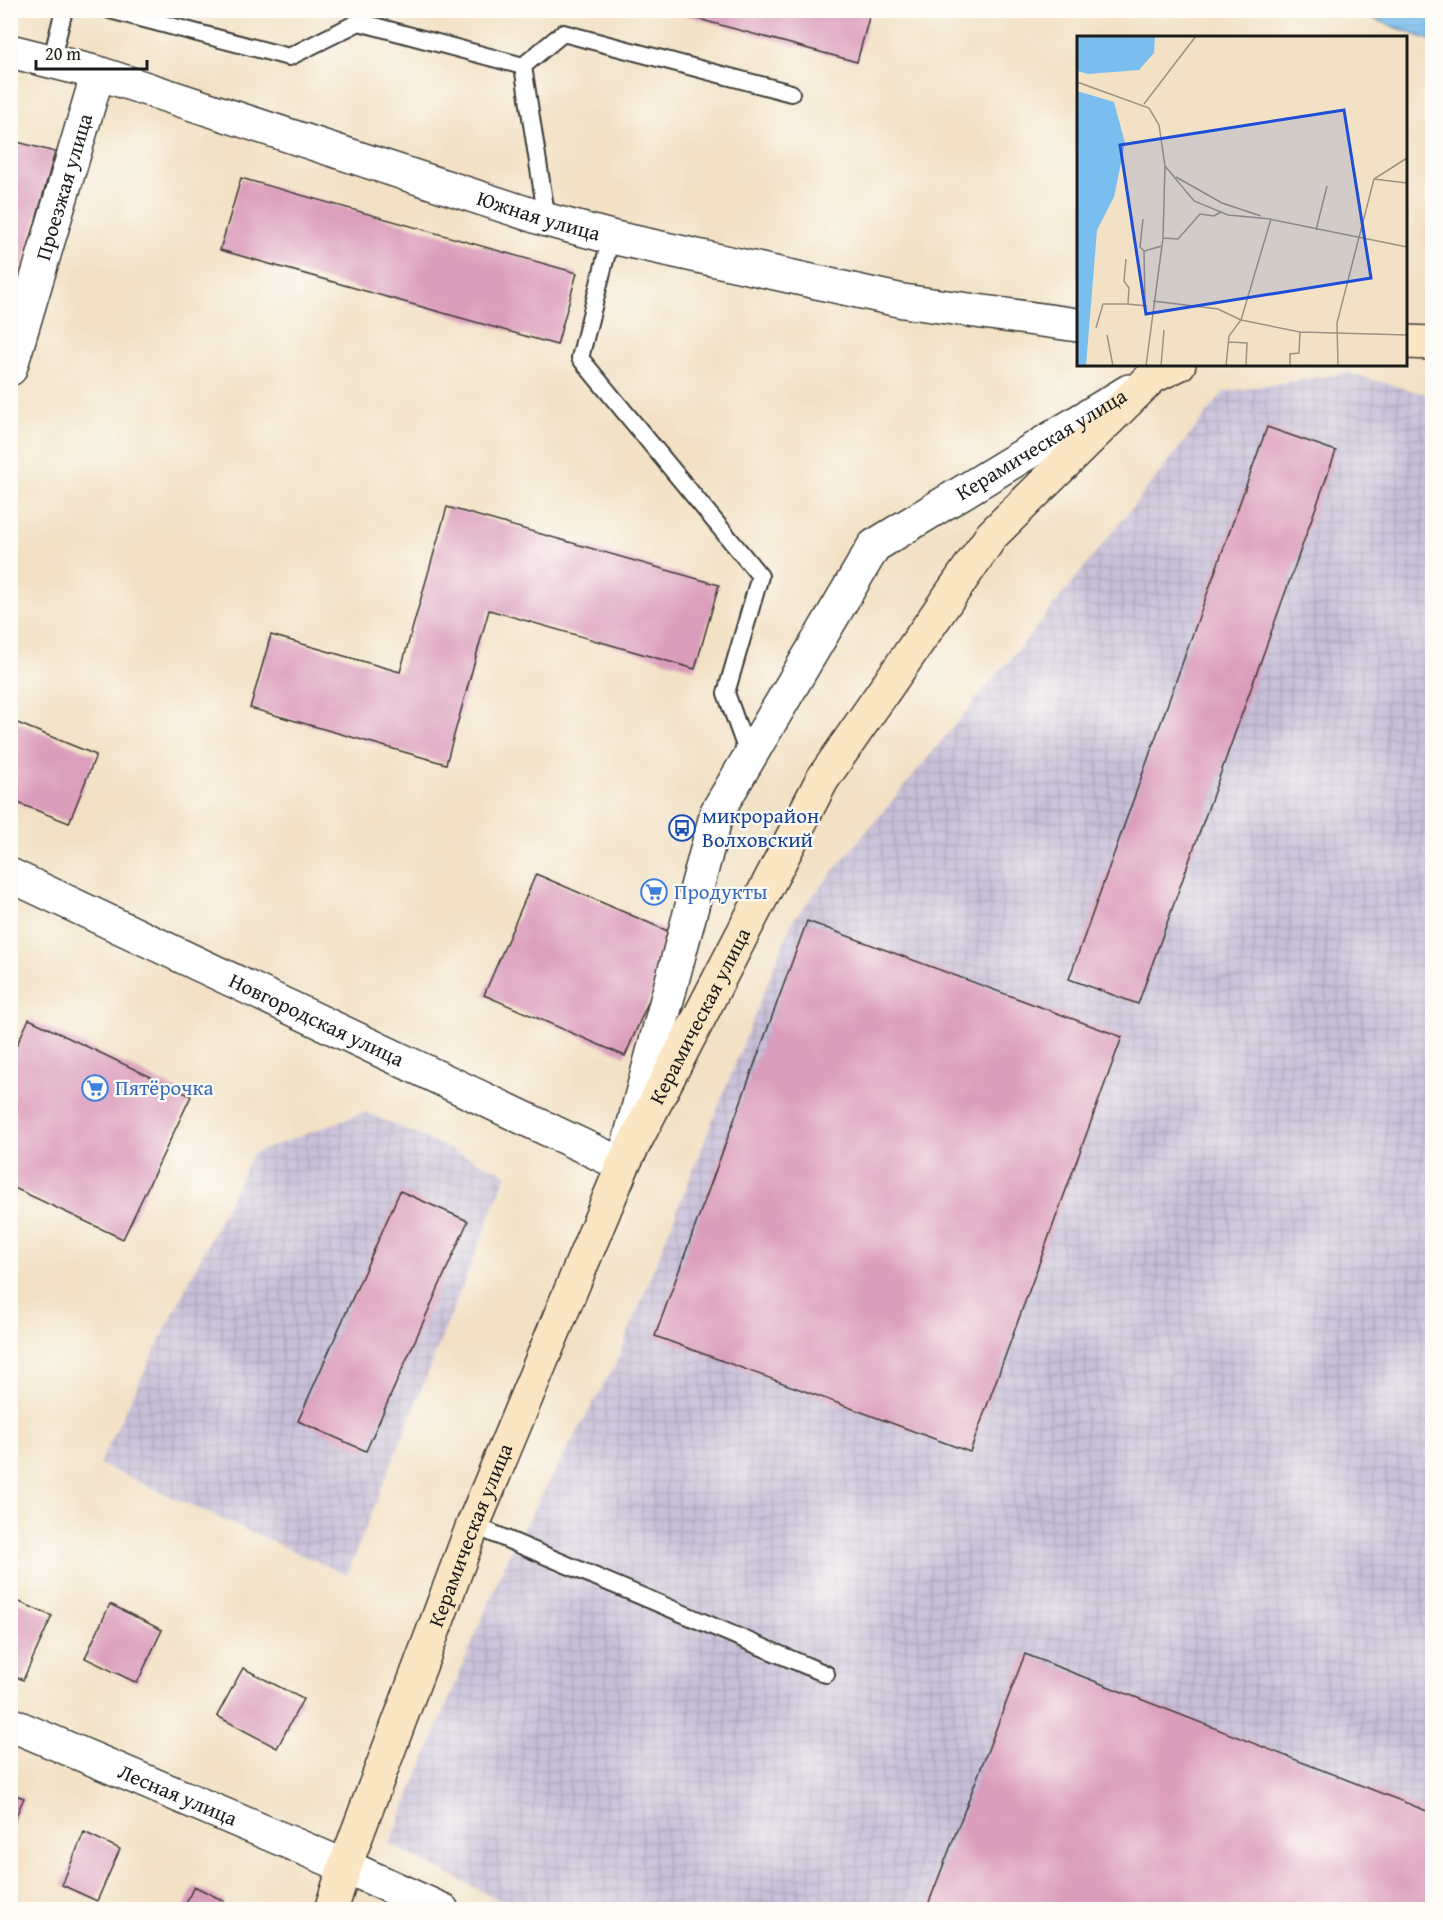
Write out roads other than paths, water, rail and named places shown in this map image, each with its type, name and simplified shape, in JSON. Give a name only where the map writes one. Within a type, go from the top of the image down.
[{"type":"street","name":"Южная улица","points":[[10,51],[98,73],[547,220],[611,237],[903,302],[1077,325]]},
{"type":"street","name":"Проезжая улица","points":[[10,369],[98,73]]},
{"type":"street","points":[[1407,342],[1432,343]]},
{"type":"street","name":"Керамическая улица","points":[[623,1165],[717,812],[874,546],[1165,371]]},
{"type":"street","name":"Керамическая улица","points":[[331,1910],[345,1866],[473,1525],[623,1165],[822,780],[992,534],[1165,371]]},
{"type":"street","name":"Новгородская улица","points":[[10,875],[623,1165]]},
{"type":"street","name":"Лесная улица","points":[[10,1724],[345,1866],[442,1910]]},
{"type":"lane","points":[[51,62],[64,10]]},
{"type":"lane","points":[[110,10],[289,57],[359,22],[523,66]]},
{"type":"lane","points":[[523,66],[563,33],[791,93]]},
{"type":"lane","points":[[523,66],[547,220]]},
{"type":"lane","points":[[611,237],[580,358],[760,576],[726,693],[749,757]]},
{"type":"lane","points":[[473,1525],[826,1674]]},
{"type":"water","points":[[1353,11],[1432,11],[1432,41]]},
{"type":"place","name":"микрорайон Волховский","points":[[682,828]]},
{"type":"place","name":"Продукты","points":[[654,892]]},
{"type":"place","name":"Пятёрочка","points":[[95,1088]]}]
